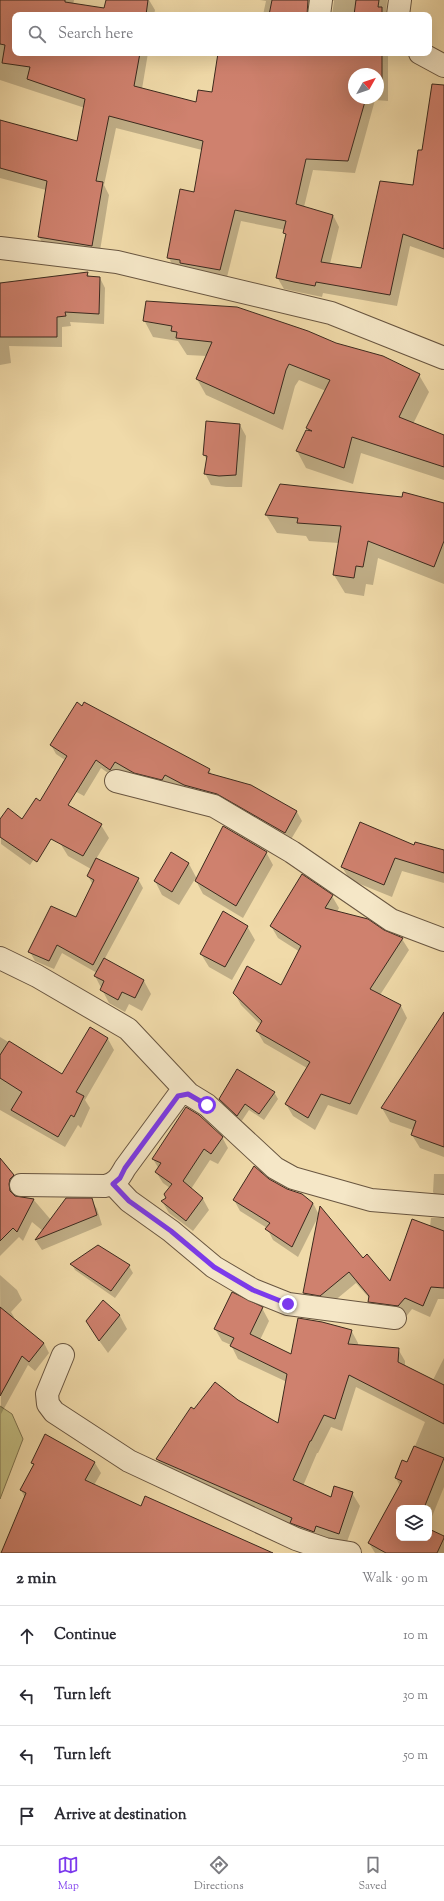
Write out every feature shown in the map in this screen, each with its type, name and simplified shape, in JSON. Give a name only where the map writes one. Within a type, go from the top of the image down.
[{"type":"street","points":[[319,12],[321,0]]},
{"type":"street","points":[[398,12],[400,0]]},
{"type":"street","points":[[426,56],[444,66]]},
{"type":"street","points":[[0,248],[117,262],[331,312],[444,358]]},
{"type":"street","points":[[116,781],[214,806],[292,852],[391,920],[444,940]]},
{"type":"street","points":[[0,958],[37,976],[128,1029],[188,1094],[207,1105],[276,1168],[293,1178],[371,1200],[444,1206]]},
{"type":"street","points":[[21,1185],[105,1186],[113,1184],[120,1178],[125,1168],[178,1096],[188,1094]]},
{"type":"street","points":[[113,1184],[129,1201],[171,1231],[214,1267],[253,1290],[288,1304],[395,1318]]},
{"type":"street","points":[[63,1355],[47,1394],[48,1404],[54,1412],[129,1461],[296,1539],[325,1549],[350,1553]]},
{"type":"shaded area","points":[[0,1406],[12,1414],[23,1439],[0,1499]]},
{"type":"building","points":[[0,0],[65,0],[65,2],[104,8],[106,0],[148,0],[146,12],[12,12],[12,56],[139,56],[134,86],[196,102],[198,90],[212,92],[218,56],[382,56],[382,68],[348,68],[348,104],[364,104],[348,161],[306,159],[296,204],[333,215],[321,262],[361,268],[380,181],[413,185],[418,150],[422,150],[432,84],[444,85],[444,249],[403,234],[390,295],[316,282],[315,286],[276,278],[286,234],[283,233],[286,221],[235,210],[220,270],[180,263],[180,260],[167,258],[180,189],[194,192],[203,141],[109,116],[96,181],[103,182],[92,246],[38,237],[47,181],[0,168],[0,120],[77,141],[85,99],[27,79],[30,67],[2,63],[5,45],[0,44]]},
{"type":"building","points":[[272,0],[308,0],[307,12],[270,12]]},
{"type":"building","points":[[356,0],[379,0],[378,7],[382,7],[382,12],[354,12]]},
{"type":"building","points":[[88,272],[87,276],[100,277],[99,314],[65,312],[66,316],[57,317],[57,337],[0,337],[0,283]]},
{"type":"building","points":[[146,301],[237,307],[308,331],[336,343],[383,356],[420,374],[399,417],[444,435],[444,467],[352,437],[344,468],[296,451],[306,430],[312,431],[306,428],[330,380],[289,364],[274,414],[196,379],[212,342],[176,338],[177,332],[171,331],[172,326],[143,321]]},
{"type":"building","points":[[206,421],[240,424],[236,475],[219,476],[204,474],[207,456],[203,455]]},
{"type":"building","points":[[280,484],[402,497],[403,492],[444,503],[444,541],[434,567],[368,541],[363,567],[356,566],[354,578],[333,575],[341,526],[297,523],[298,518],[265,515]]},
{"type":"building","points":[[77,702],[82,706],[84,702],[210,769],[208,773],[251,785],[297,811],[285,833],[217,794],[184,785],[165,775],[162,780],[134,773],[115,762],[110,770],[96,760],[68,805],[102,824],[83,856],[51,839],[37,862],[0,837],[0,819],[8,808],[22,819],[36,798],[40,801],[67,756],[50,745]]},
{"type":"building","points":[[360,822],[414,845],[415,842],[444,850],[444,873],[395,858],[384,885],[341,867]]},
{"type":"building","points":[[223,826],[267,852],[236,906],[195,881]]},
{"type":"building","points":[[171,852],[189,863],[172,892],[154,881]]},
{"type":"building","points":[[96,858],[139,878],[93,965],[57,945],[49,961],[28,952],[51,906],[76,917],[94,880],[87,876]]},
{"type":"building","points":[[302,874],[333,895],[325,908],[368,919],[384,930],[403,938],[370,989],[401,1005],[350,1104],[321,1094],[308,1118],[285,1104],[310,1062],[256,1031],[262,1021],[233,993],[247,966],[281,985],[301,946],[270,926]]},
{"type":"building","points":[[223,911],[248,926],[225,967],[200,954]]},
{"type":"building","points":[[104,958],[144,980],[135,998],[122,992],[118,1000],[100,990],[104,981],[94,976]]},
{"type":"building","points":[[444,1012],[444,1147],[411,1135],[416,1121],[381,1108]]},
{"type":"building","points":[[90,1027],[108,1038],[76,1092],[84,1096],[74,1117],[71,1115],[58,1137],[11,1110],[22,1092],[0,1078],[0,1055],[9,1041],[62,1074]]},
{"type":"building","points":[[237,1069],[275,1092],[259,1114],[245,1104],[237,1116],[219,1099]]},
{"type":"building","points":[[186,1107],[199,1115],[223,1137],[211,1154],[204,1149],[183,1181],[203,1198],[186,1221],[161,1201],[166,1198],[164,1194],[172,1184],[155,1172],[161,1163],[152,1159]]},
{"type":"building","points":[[0,1158],[14,1175],[10,1179],[10,1191],[15,1196],[34,1199],[17,1232],[13,1228],[0,1241]]},
{"type":"building","points":[[254,1166],[269,1179],[287,1189],[302,1194],[313,1203],[292,1247],[265,1229],[270,1223],[233,1200]]},
{"type":"building","points":[[66,1198],[92,1198],[97,1215],[35,1240]]},
{"type":"building","points":[[320,1206],[363,1258],[367,1254],[390,1281],[412,1219],[444,1231],[444,1288],[431,1287],[423,1306],[405,1298],[398,1306],[368,1302],[369,1296],[349,1272],[320,1296],[303,1293]]},
{"type":"building","points":[[98,1245],[130,1265],[111,1291],[70,1264]]},
{"type":"building","points":[[232,1292],[263,1307],[250,1334],[291,1354],[298,1318],[322,1322],[352,1330],[348,1344],[399,1348],[398,1362],[444,1385],[444,1424],[349,1375],[335,1419],[324,1415],[310,1441],[293,1480],[331,1497],[334,1486],[353,1492],[339,1534],[316,1526],[314,1532],[290,1523],[292,1518],[156,1459],[191,1407],[194,1409],[215,1382],[238,1400],[278,1423],[287,1374],[230,1346],[234,1338],[214,1329]]},
{"type":"building","points":[[103,1300],[120,1315],[99,1341],[86,1321]]},
{"type":"building","points":[[0,1307],[44,1343],[29,1362],[22,1356],[0,1396]]},
{"type":"building","points":[[45,1434],[95,1462],[85,1480],[141,1506],[145,1496],[273,1553],[1,1553],[26,1493],[20,1490],[34,1464],[31,1463]]},
{"type":"building","points":[[414,1446],[444,1458],[425,1505],[396,1505],[396,1541],[432,1541],[432,1530],[444,1536],[437,1553],[386,1553],[368,1543],[402,1481],[395,1478],[402,1460],[407,1462]]},
{"type":"route","points":[[207,1105],[188,1094],[178,1096],[125,1168],[120,1178],[113,1184],[129,1201],[171,1231],[214,1267],[253,1290],[288,1304]]}]
